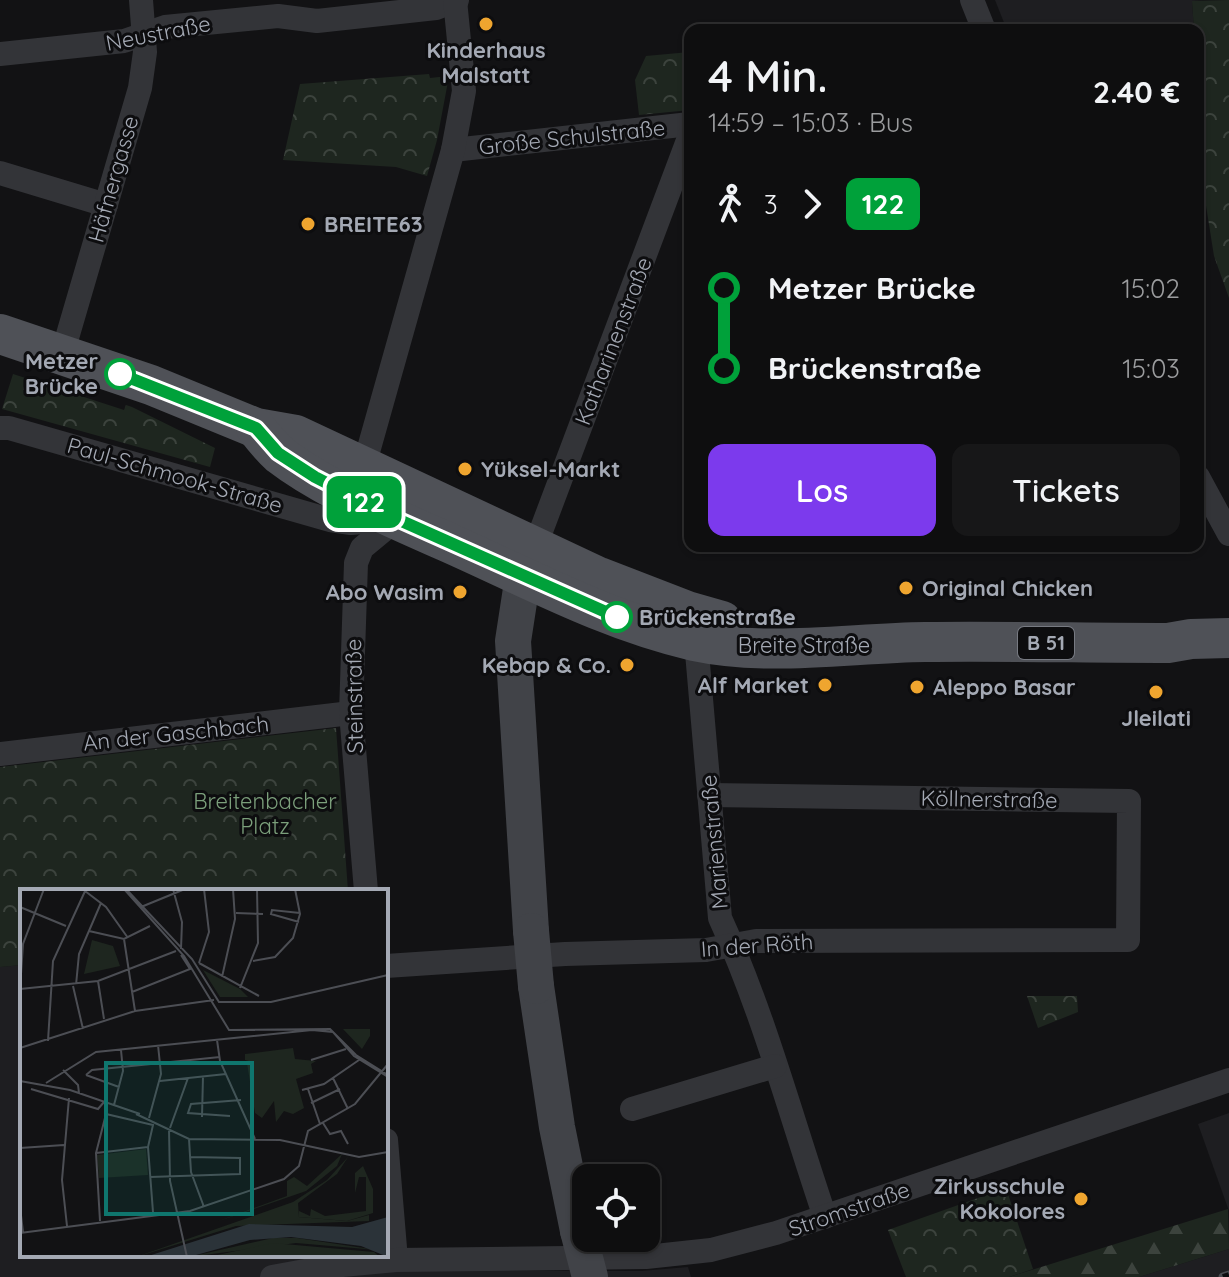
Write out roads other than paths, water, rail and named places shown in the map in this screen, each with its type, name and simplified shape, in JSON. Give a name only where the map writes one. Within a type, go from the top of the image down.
[{"type":"main road","name":"Breite Straße","points":[[0,334],[163,389],[256,428],[296,435],[364,466],[617,617],[696,641],[732,646],[785,647],[925,642],[1168,643],[1229,638]]},
{"type":"main road","name":"Breite Straße","points":[[256,428],[278,453],[304,471],[397,519],[529,562],[620,586],[712,619],[758,628],[837,632],[925,642]]},
{"type":"main road","points":[[529,562],[516,612],[513,658],[531,931],[557,1127],[590,1277]]},
{"type":"main road","name":"Breite Straße","points":[[1168,643],[1229,655]]},
{"type":"street","name":"Häfnergasse","points":[[62,355],[140,88],[145,52],[141,0]]},
{"type":"street","name":"Neustraße","points":[[0,54],[124,41],[165,27],[278,16],[317,21],[436,8],[456,0]]},
{"type":"street","points":[[364,466],[453,150],[464,91],[456,0]]},
{"type":"street","points":[[972,0],[982,24]]},
{"type":"street","name":"Große Schulstraße","points":[[453,150],[684,125]]},
{"type":"street","name":"Katharinenstraße","points":[[529,562],[684,151]]},
{"type":"street","points":[[0,173],[106,205]]},
{"type":"street","name":"Paul-Schmook-Straße","points":[[0,428],[37,435],[330,520],[351,523],[397,519]]},
{"type":"street","points":[[1204,488],[1229,534]]},
{"type":"street","name":"Steinstraße","points":[[366,889],[351,713],[356,563],[362,548],[397,519]]},
{"type":"street","name":"Marienstraße","points":[[696,641],[720,918],[733,945],[825,1217]]},
{"type":"street","name":"An der Gaschbach","points":[[0,754],[351,713]]},
{"type":"street","name":"Köllnerstraße","points":[[709,795],[1129,801],[1128,940]]},
{"type":"street","name":"In der Röth","points":[[388,966],[565,954],[706,950],[785,940],[1128,940]]},
{"type":"street","points":[[632,1109],[775,1066]]},
{"type":"street","name":"Stromstraße","points":[[272,1277],[332,1266],[396,1260],[646,1257],[711,1250],[825,1217],[1229,1080]]},
{"type":"street","points":[[388,1164],[396,1260]]},
{"type":"railway","points":[[1223,1277],[1229,1275]]},
{"type":"place","name":"Kinderhaus Malstatt","points":[[486,24]]},
{"type":"place","name":"BREITE63","points":[[308,224]]},
{"type":"place","name":"Metzer Brücke","points":[[120,374]]},
{"type":"place","name":"Yüksel-Markt","points":[[465,469]]},
{"type":"place","name":"Original Chicken","points":[[906,588]]},
{"type":"place","name":"Abo Wasim","points":[[460,592]]},
{"type":"place","name":"Brückenstraße","points":[[617,617]]},
{"type":"place","name":"Kebap & Co.","points":[[627,665]]},
{"type":"place","name":"Alf Market","points":[[825,685]]},
{"type":"place","name":"Aleppo Basar","points":[[917,687]]},
{"type":"place","name":"Jleilati","points":[[1156,692]]},
{"type":"place","name":"Zirkusschule Kokolores","points":[[1081,1199]]},
{"type":"park label","name":"Breitenbacher Platz","points":[[265,814]]}]
